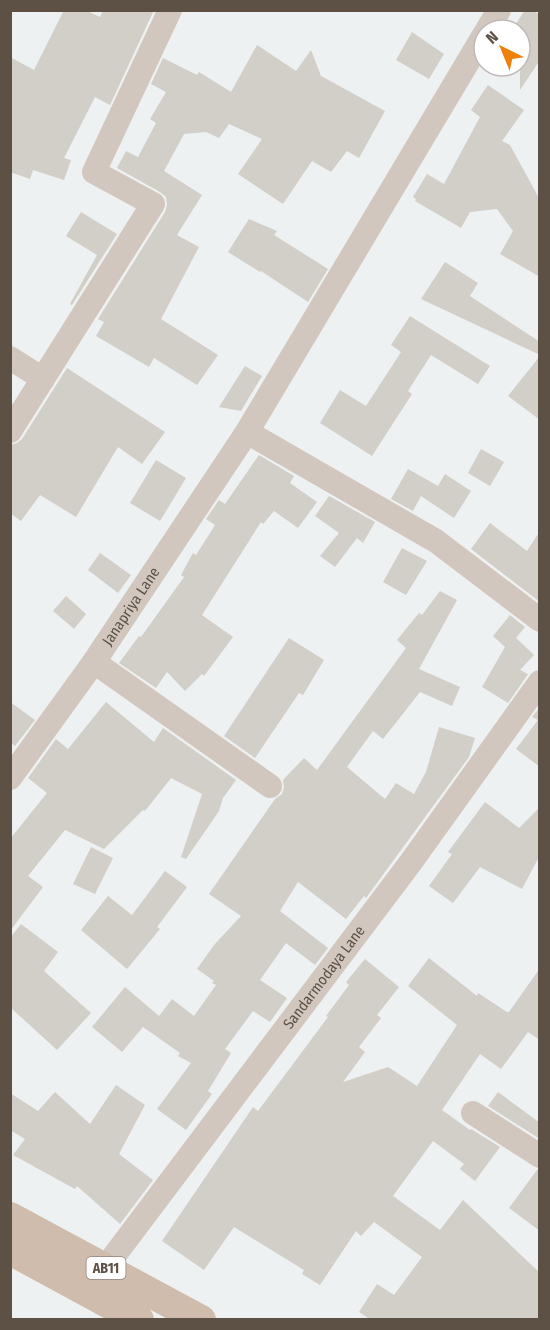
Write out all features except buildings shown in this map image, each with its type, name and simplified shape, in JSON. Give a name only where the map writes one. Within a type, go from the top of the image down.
[{"type":"main road","name":"AB11","points":[[10,1217],[201,1320]]},
{"type":"main road","name":"AB11","points":[[10,1250],[139,1320]]},
{"type":"street","points":[[10,431],[153,204],[94,171],[170,10]]},
{"type":"street","name":"Janapriya Lane","points":[[10,778],[94,662],[247,432],[472,55]]},
{"type":"street","points":[[10,358],[43,379]]},
{"type":"street","points":[[247,432],[436,541],[540,620]]},
{"type":"street","points":[[94,662],[270,786]]},
{"type":"street","name":"Sandarmodaya Lane","points":[[105,1268],[411,862],[540,682]]},
{"type":"street","points":[[473,1113],[540,1156]]}]
